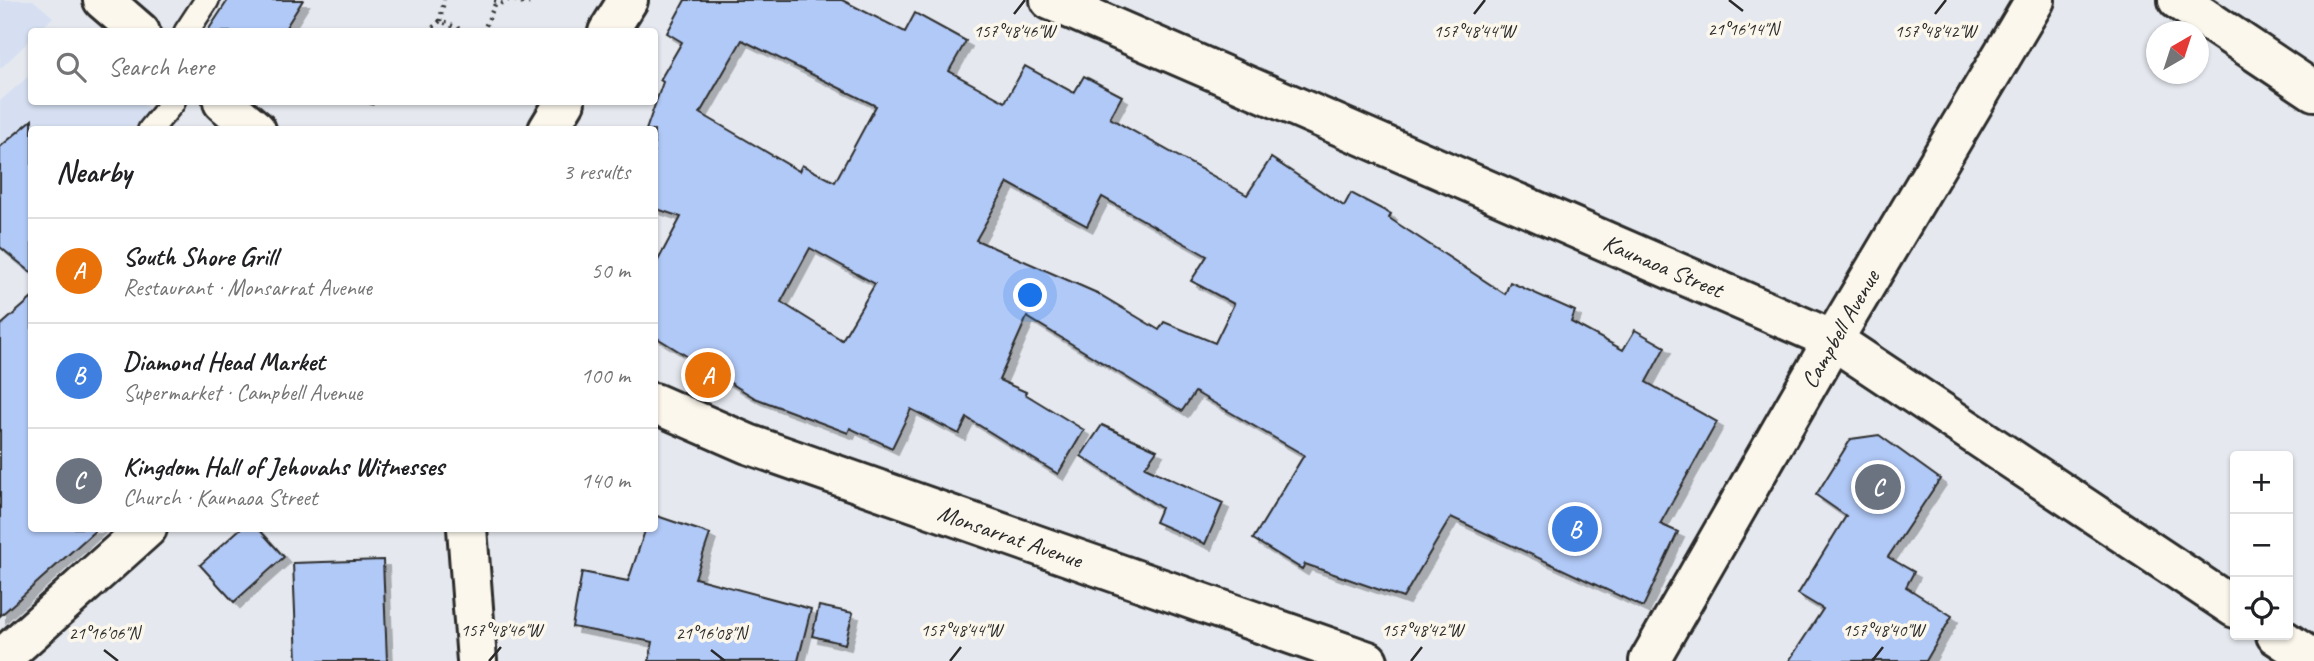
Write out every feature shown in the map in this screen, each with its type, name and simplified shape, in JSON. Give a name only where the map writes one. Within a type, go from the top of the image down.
[{"type":"street","points":[[103,0],[135,28]]},
{"type":"street","points":[[610,28],[628,0]]},
{"type":"street","name":"Kaunaoa Street","points":[[1050,0],[1833,340],[2230,605]]},
{"type":"street","name":"Campbell Avenue","points":[[1649,661],[1833,340],[2035,0]]},
{"type":"street","points":[[2178,0],[2314,91]]},
{"type":"street","points":[[227,105],[251,126]]},
{"type":"street","points":[[550,126],[563,105]]},
{"type":"street","name":"Monsarrat Avenue","points":[[658,405],[748,444],[1368,661]]},
{"type":"street","points":[[0,660],[142,532]]},
{"type":"street","points":[[467,532],[477,661]]},
{"type":"street","points":[[2284,640],[2314,660]]},
{"type":"lane","points":[[189,28],[207,0]]},
{"type":"lane","points":[[153,126],[171,105]]},
{"type":"path","points":[[432,28],[440,21],[444,0]]},
{"type":"path","points":[[484,28],[494,1],[508,0]]},
{"type":"path","points":[[515,0],[529,3]]},
{"type":"path","points":[[440,21],[457,28]]},
{"type":"shaded area","points":[[0,0],[33,0],[53,17],[42,28],[28,28],[28,42],[0,69]]},
{"type":"shaded area","points":[[28,77],[28,105],[144,105],[167,124],[28,126],[28,273],[0,249],[0,101]]},
{"type":"building","points":[[228,0],[303,0],[286,28],[210,28]]},
{"type":"building","points":[[685,0],[842,0],[905,32],[915,13],[966,41],[949,71],[1005,102],[1025,66],[1074,93],[1084,76],[1122,96],[1110,118],[1247,195],[1271,158],[1344,206],[1351,193],[1391,214],[1389,218],[1505,294],[1510,282],[1575,311],[1571,322],[1623,350],[1635,330],[1665,347],[1646,382],[1717,422],[1660,524],[1678,532],[1643,607],[1451,517],[1403,598],[1305,564],[1302,569],[1253,539],[1304,455],[1195,392],[1182,411],[1027,317],[999,380],[1026,392],[1025,394],[1084,430],[1058,474],[967,418],[959,434],[911,409],[892,448],[850,428],[848,433],[755,398],[658,338],[658,260],[681,217],[658,209],[658,126],[647,126],[655,105],[658,105],[663,82],[660,80],[682,42],[667,33]],"holes":[[[742,40],[876,106],[835,182],[802,165],[799,171],[700,113]],[[1008,183],[1087,226],[1102,197],[1207,256],[1191,281],[1234,304],[1215,343],[1164,322],[1159,330],[1097,293],[976,240]],[[810,248],[875,284],[842,340],[781,302]]]},
{"type":"building","points":[[32,120],[32,126],[28,126],[28,270],[0,247],[0,147]]},
{"type":"building","points":[[28,302],[28,532],[94,532],[0,616],[0,326]]},
{"type":"building","points":[[1102,425],[1157,450],[1145,467],[1223,503],[1205,544],[1155,522],[1161,508],[1081,456]]},
{"type":"building","points":[[1879,435],[1940,479],[1888,557],[1914,572],[1906,587],[1952,616],[1926,661],[1789,661],[1823,609],[1798,594],[1846,516],[1816,495],[1851,439]]},
{"type":"building","points":[[658,516],[710,534],[695,578],[811,609],[798,661],[649,661],[653,642],[572,627],[582,572],[628,581],[645,532],[658,532]]},
{"type":"building","points":[[237,532],[262,532],[284,557],[234,602],[200,565]]},
{"type":"building","points":[[383,560],[387,661],[297,661],[293,563]]},
{"type":"building","points":[[819,606],[853,613],[845,644],[812,636]]},
{"type":"place","name":"South Shore Grill","points":[[708,375]]},
{"type":"place","name":"Kingdom Hall of Jehovahs Witnesses","points":[[1878,487]]},
{"type":"place","name":"Diamond Head Market","points":[[1575,529]]}]
